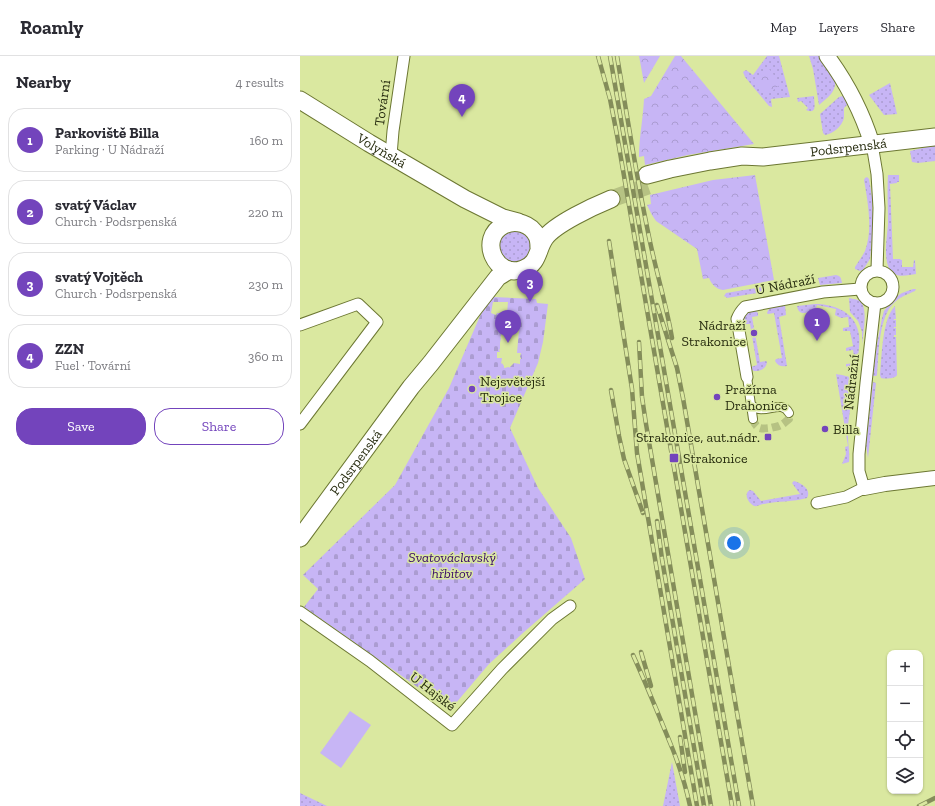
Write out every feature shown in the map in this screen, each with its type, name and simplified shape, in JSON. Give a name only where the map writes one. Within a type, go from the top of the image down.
[{"type":"main road","points":[[827,56],[855,102],[864,121],[872,144]]},
{"type":"main road","name":"Volyňská","points":[[300,100],[465,199],[503,218],[524,225]]},
{"type":"main road","name":"Podsrpenská","points":[[648,180],[670,169],[742,156],[763,158],[935,136]]},
{"type":"main road","name":"Podsrpenská","points":[[300,538],[411,387],[498,277],[510,270],[523,270],[529,266],[538,255],[539,248],[545,238],[554,229],[610,194],[599,191],[538,226],[510,222],[502,225],[493,236]]},
{"type":"main road","name":"Volyňská","points":[[465,199],[487,215],[491,220],[493,236]]},
{"type":"main road","points":[[524,225],[538,237],[539,248]]},
{"type":"main road","points":[[493,236],[490,246],[494,259],[502,267],[510,270]]},
{"type":"main road","name":"Podsrpenská","points":[[411,387],[484,278],[494,259]]},
{"type":"street","name":"Tovární","points":[[391,155],[404,56]]},
{"type":"street","points":[[872,144],[877,174],[879,208],[877,270]]},
{"type":"street","points":[[877,270],[885,272],[893,283],[893,290],[891,294],[881,303],[870,302],[865,299],[860,288],[861,282],[865,275],[871,271],[877,270]]},
{"type":"street","name":"U Nádraží","points":[[753,419],[737,323],[738,315],[742,310],[745,307],[823,292],[860,288]]},
{"type":"street","name":"Nádražní","points":[[864,488],[859,471],[859,454],[875,303]]},
{"type":"street","points":[[300,325],[358,304],[377,322],[300,424]]},
{"type":"street","points":[[751,405],[756,409],[762,410],[784,407],[789,413]]},
{"type":"street","points":[[817,502],[846,497],[864,488],[935,478]]},
{"type":"street","name":"U Hajské","points":[[300,612],[370,662],[452,724],[502,669],[552,619],[570,606]]},
{"type":"green space","points":[[639,56],[660,56],[644,83]]},
{"type":"green space","points":[[675,56],[681,56],[754,144],[688,155],[645,165],[644,156],[639,157],[644,99],[651,96]]},
{"type":"green space","points":[[767,56],[779,56],[790,97],[771,99],[772,107],[769,106],[745,77],[743,72],[746,70],[753,75]]},
{"type":"green space","points":[[809,56],[822,56],[831,69],[835,79],[834,89],[819,105],[813,69]]},
{"type":"green space","points":[[769,69],[781,84],[767,95],[755,81]]},
{"type":"green space","points":[[890,83],[897,114],[884,115],[869,95]]},
{"type":"green space","points":[[814,96],[814,110],[812,111],[806,110],[808,108],[801,101],[798,102],[797,98]]},
{"type":"green space","points":[[843,96],[848,104],[844,108],[843,121],[834,131],[825,135],[823,133],[820,114],[839,97]]},
{"type":"green space","points":[[935,145],[935,161],[918,163],[912,162],[910,151]]},
{"type":"green space","points":[[755,175],[774,280],[723,290],[718,289],[711,283],[709,278],[703,279],[697,249],[656,221],[647,205],[651,204],[650,195],[713,180]]},
{"type":"green space","points":[[888,175],[899,175],[899,182],[890,184],[893,259],[902,260],[902,267],[913,267],[915,260],[916,274],[902,276],[895,275],[890,270],[888,265],[886,248],[888,224]]},
{"type":"green space","points":[[867,177],[869,179],[872,197],[873,228],[870,259],[863,270],[860,271],[855,269],[855,267],[865,251],[869,234],[869,216],[864,180]]},
{"type":"green space","points":[[517,228],[530,237],[532,247],[526,258],[519,262],[511,262],[506,260],[500,254],[500,239],[506,232]]},
{"type":"green space","points":[[836,275],[839,276],[842,283],[820,285],[818,278]]},
{"type":"green space","points":[[762,287],[764,288],[763,292],[727,298],[724,296],[726,293]]},
{"type":"green space","points":[[916,289],[915,291],[903,296],[890,307],[880,335],[877,375],[873,376],[877,344],[884,311],[896,297]]},
{"type":"green space","name":"Svatováclavský hřbitov","points":[[493,297],[536,299],[537,303],[548,304],[543,342],[538,363],[510,428],[538,488],[571,538],[585,579],[489,664],[450,710],[304,607],[318,589],[303,575],[395,485],[449,388],[483,309]],"holes":[[[493,302],[508,302],[507,313],[497,313],[496,315],[491,313]],[[507,318],[512,318],[512,322],[518,323],[519,330],[517,353],[521,353],[521,359],[520,364],[514,363],[509,368],[504,368],[502,363],[501,364],[502,358],[497,358],[497,352],[500,352],[500,331],[502,322],[507,322]]]},
{"type":"green space","points":[[849,298],[858,300],[863,306],[864,323],[862,345],[862,332],[858,321],[850,312]]},
{"type":"green space","points":[[815,304],[835,307],[847,313],[852,318],[858,330],[859,339],[859,352],[856,368],[849,369],[846,366],[846,364],[855,363],[853,350],[846,351],[846,348],[853,346],[850,331],[843,331],[843,328],[849,327],[848,317],[841,318],[835,315],[836,309],[817,305],[815,311],[801,313],[797,306]]},
{"type":"green space","points":[[785,305],[786,315],[779,317],[787,366],[783,366],[779,365],[775,361],[776,359],[782,358],[774,313],[767,313],[772,307]]},
{"type":"green space","points":[[895,306],[896,319],[894,320],[896,320],[896,327],[894,328],[896,328],[896,335],[894,335],[894,337],[896,337],[897,375],[887,379],[881,378],[880,375],[883,338],[887,320]]},
{"type":"green space","points":[[754,310],[758,313],[758,316],[752,317],[760,362],[767,362],[766,366],[759,371],[754,371],[751,369],[751,367],[757,365],[750,324],[744,324],[742,320],[747,312]]},
{"type":"green space","points":[[836,374],[846,376],[854,382],[848,428],[849,462],[842,464],[846,454],[845,447],[848,446]]},
{"type":"green space","points":[[873,382],[876,383],[868,458],[866,445]]},
{"type":"green space","points":[[794,481],[800,483],[807,489],[807,498],[756,506],[751,504],[747,497],[750,490],[753,491],[761,501],[800,494],[792,483]]},
{"type":"green space","points":[[350,711],[371,725],[341,768],[320,753]]},
{"type":"green space","points":[[672,762],[680,806],[663,806]]},
{"type":"green space","points":[[300,793],[327,806],[300,806]]},
{"type":"tunnel","points":[[611,199],[648,186]]},
{"type":"tunnel","points":[[753,419],[754,423],[758,427],[771,428],[779,426],[789,419],[789,413]]},
{"type":"railway","points":[[598,56],[610,99],[617,135],[732,806]]},
{"type":"railway","points":[[610,56],[739,806]]},
{"type":"railway","points":[[617,56],[644,210],[672,338]]},
{"type":"railway","points":[[609,241],[632,389],[637,453],[697,806]]},
{"type":"railway","points":[[657,305],[677,368],[683,398],[753,806]]},
{"type":"railway","points":[[639,342],[642,397],[646,424],[711,806]]},
{"type":"railway","points":[[611,390],[624,459],[643,513]]},
{"type":"railway","points":[[657,521],[662,559],[704,806]]},
{"type":"railway","points":[[641,652],[651,686]]},
{"type":"railway","points":[[633,655],[676,757],[690,806]]},
{"type":"railway","points":[[680,737],[685,772]]},
{"type":"railway","points":[[919,806],[935,798]]},
{"type":"place","name":"ZZN","points":[[462,117]]},
{"type":"place","name":"svatý Vojtěch","points":[[530,302]]},
{"type":"place","name":"Nádraží Strakonice","points":[[754,333]]},
{"type":"place","name":"Parkoviště Billa","points":[[817,341]]},
{"type":"place","name":"svatý Václav","points":[[508,343]]},
{"type":"place","name":"Nejsvětější Trojice","points":[[472,389]]},
{"type":"place","name":"Pražírna Drahonice","points":[[717,397]]},
{"type":"place","name":"Billa","points":[[825,429]]},
{"type":"place","name":"Strakonice, aut.nádr.","points":[[768,437]]},
{"type":"place","name":"Strakonice","points":[[674,458]]}]
